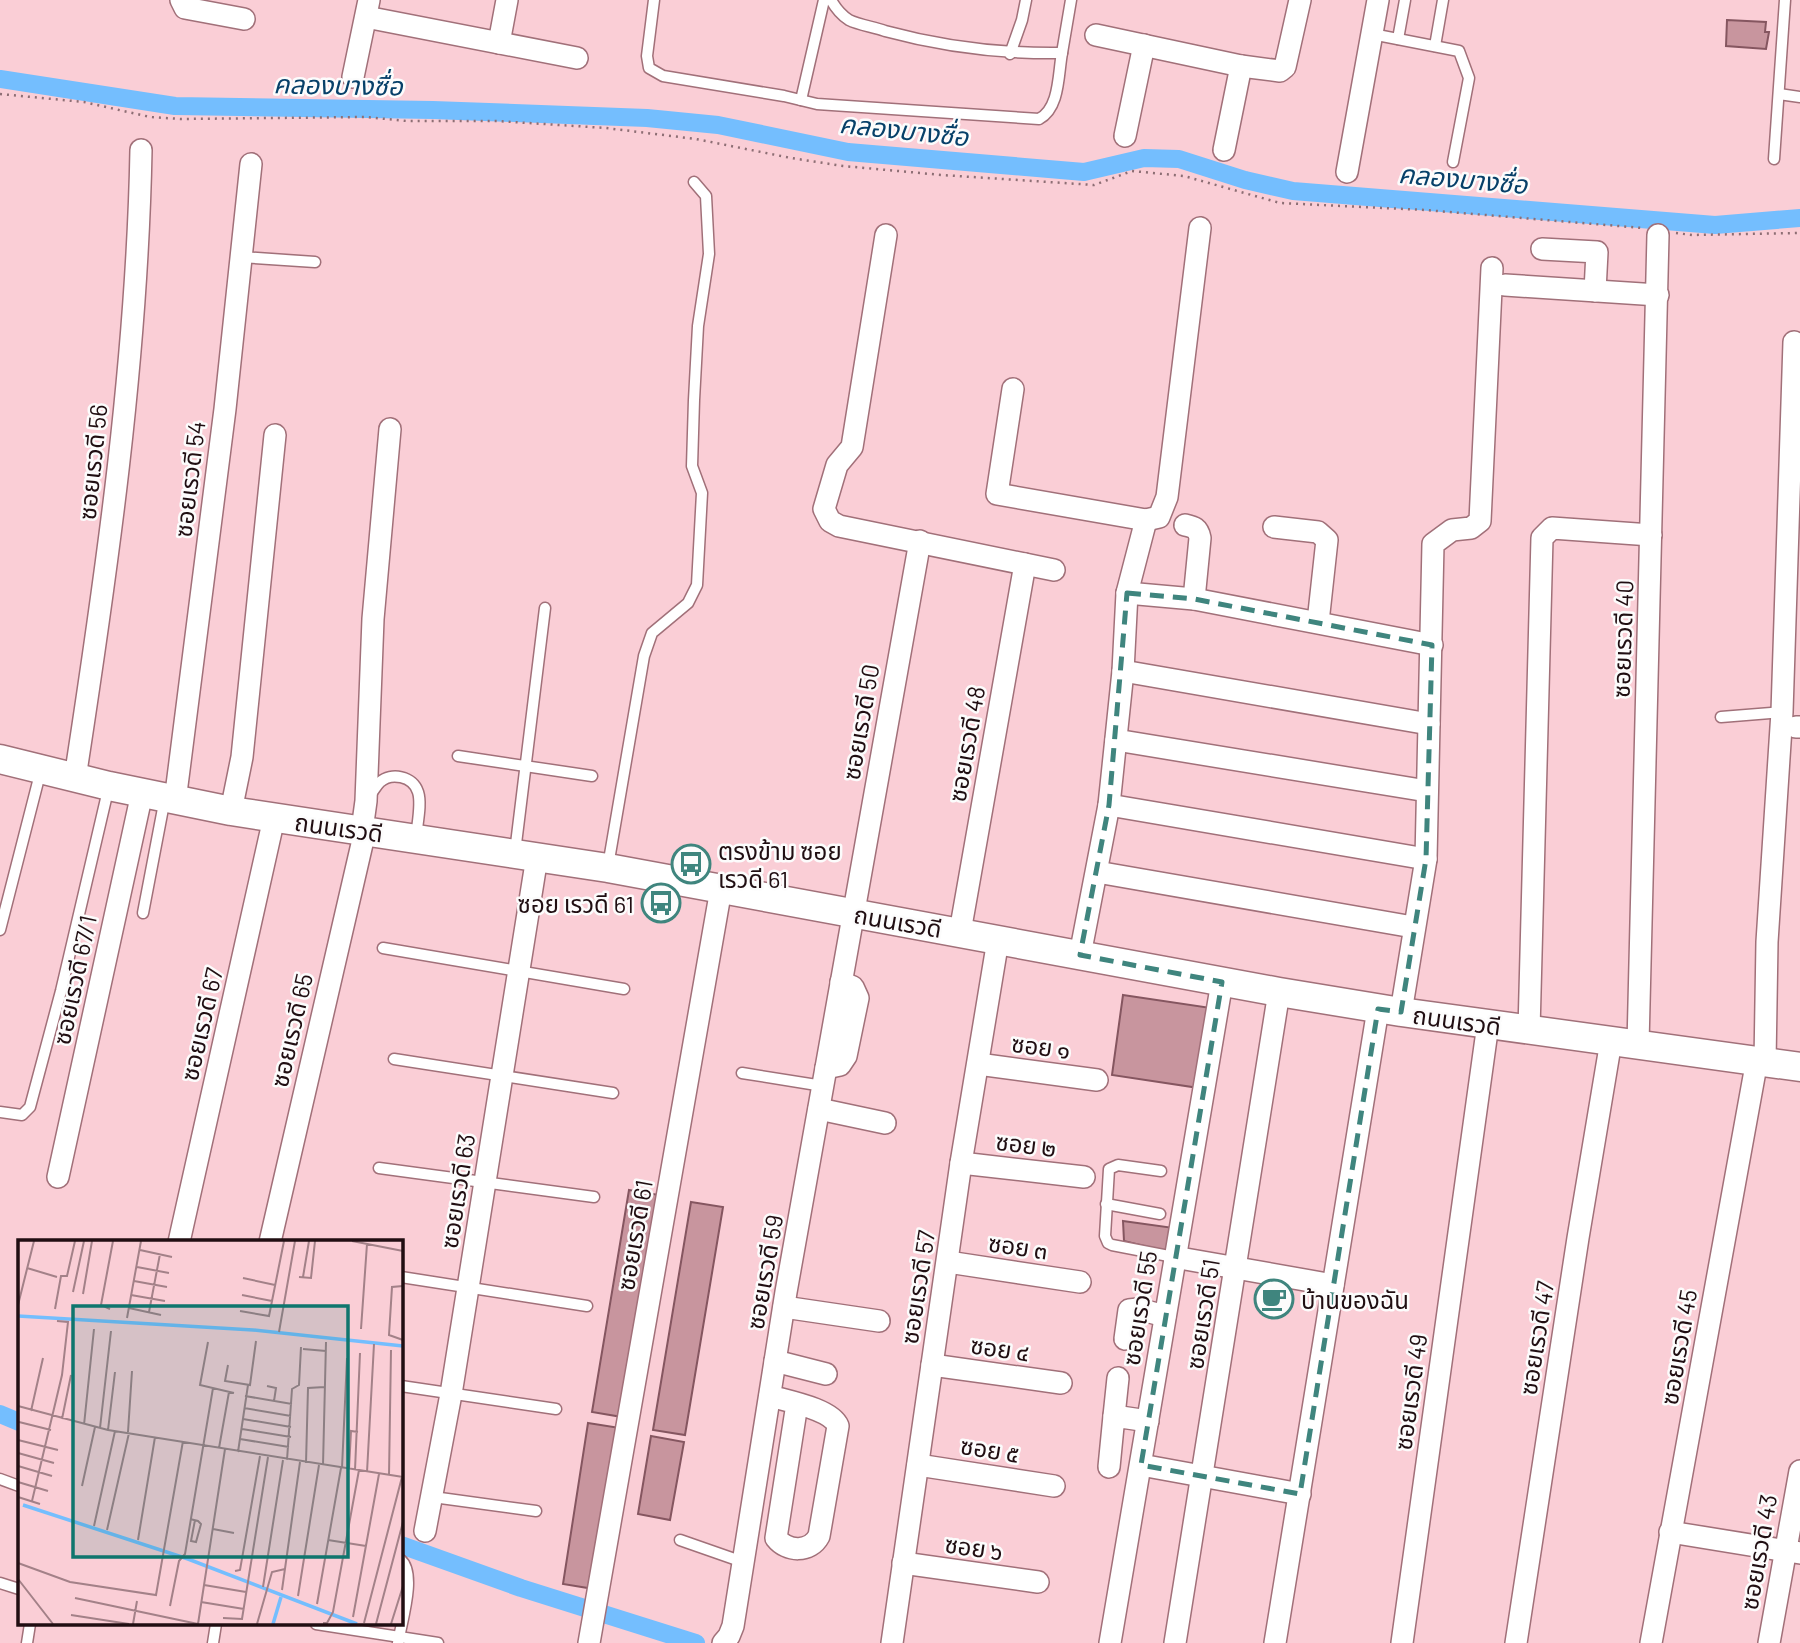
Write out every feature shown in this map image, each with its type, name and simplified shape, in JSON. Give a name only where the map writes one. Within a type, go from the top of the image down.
[{"type":"street","points":[[181,0],[185,8],[244,19]]},
{"type":"street","points":[[499,43],[507,0]]},
{"type":"street","points":[[1096,35],[1274,72],[1285,67],[1300,0]]},
{"type":"street","points":[[1347,172],[1378,0]]},
{"type":"street","points":[[353,77],[368,8],[499,43],[577,58]]},
{"type":"street","points":[[1125,136],[1144,45]]},
{"type":"street","points":[[1224,150],[1241,66]]},
{"type":"street","name":"ซอยเรวดี 56","points":[[75,778],[116,505],[138,244],[141,150]]},
{"type":"street","name":"ซอยเรวดี 54","points":[[161,797],[225,409],[251,164]]},
{"type":"street","points":[[1013,389],[997,494],[1146,520],[1159,517],[1167,497],[1200,228]]},
{"type":"street","name":"ซอยเรวดี 40","points":[[1624,1042],[1651,535],[1660,232]]},
{"type":"street","points":[[886,235],[852,447],[837,465],[824,509],[830,521],[839,526],[1054,569]]},
{"type":"street","points":[[1542,248],[1597,252],[1595,292]]},
{"type":"street","points":[[1275,1643],[1333,1284],[1390,1011],[1413,927],[1426,859],[1433,544],[1452,530],[1471,528],[1480,521],[1499,277],[1595,292],[1658,295]]},
{"type":"street","name":"ซอยเรวดี 45","points":[[1651,1643],[1761,1061],[1768,942],[1793,722],[1794,342]]},
{"type":"street","name":"ซอยเรวดี 65","points":[[270,1240],[363,830],[373,620],[390,429]]},
{"type":"street","points":[[231,811],[242,757],[275,435]]},
{"type":"street","points":[[1080,956],[1110,805],[1123,671],[1127,593],[1146,520]]},
{"type":"street","points":[[1185,525],[1195,527],[1200,538],[1194,598]]},
{"type":"street","points":[[1274,527],[1318,532],[1327,540],[1318,622]]},
{"type":"street","points":[[1529,1030],[1542,538],[1552,528],[1651,535]]},
{"type":"street","name":"ซอยเรวดี 50","points":[[853,913],[919,541]]},
{"type":"street","name":"ซอยเรวดี 48","points":[[960,932],[1025,565]]},
{"type":"street","points":[[1127,593],[1194,598],[1432,645]]},
{"type":"street","points":[[1123,671],[1429,724]]},
{"type":"street","points":[[1116,740],[1427,792]]},
{"type":"street","name":"ถนนเรวดี","points":[[0,759],[109,786],[231,811],[526,855],[721,888],[1390,1011],[1800,1067]]},
{"type":"street","name":"ซอยเรวดี 67/1","points":[[58,1177],[161,797]]},
{"type":"street","points":[[1110,805],[1426,859]]},
{"type":"street","name":"ซอยเรวดี 67","points":[[179,1240],[274,818]]},
{"type":"street","name":"ซอยเรวดี 63","points":[[425,1531],[452,1394],[518,973],[526,855]]},
{"type":"street","points":[[1097,872],[1413,927]]},
{"type":"street","name":"ซอยเรวดี 61","points":[[591,1635],[721,888]]},
{"type":"street","name":"ซอยเรวดี 59","points":[[725,1641],[733,1626],[784,1307],[853,913]]},
{"type":"street","name":"ซอยเรวดี 57","points":[[892,1643],[961,1163],[998,940]]},
{"type":"street","name":"ซอยเรวดี 55","points":[[1110,1643],[1222,982]]},
{"type":"street","name":"ซอยเรวดี 51","points":[[1175,1643],[1279,992]]},
{"type":"street","name":"ซอยเรวดี 49","points":[[1402,1643],[1488,1024]]},
{"type":"street","name":"ซอยเรวดี 47","points":[[1516,1643],[1578,1238],[1624,1042]]},
{"type":"street","name":"ซอย ๑","points":[[978,1064],[1097,1080]]},
{"type":"street","points":[[819,1109],[885,1123]]},
{"type":"street","name":"ซอย ๒","points":[[961,1163],[1084,1177]]},
{"type":"street","points":[[1174,1257],[1333,1284]]},
{"type":"street","name":"ซอย ๓","points":[[948,1262],[1080,1282]]},
{"type":"street","points":[[784,1307],[879,1321]]},
{"type":"street","points":[[1125,1339],[1129,1310],[1138,1309],[1165,1316]]},
{"type":"street","points":[[775,1361],[826,1374]]},
{"type":"street","name":"ซอย ๔","points":[[932,1365],[1062,1383]]},
{"type":"street","points":[[1109,1467],[1118,1378]]},
{"type":"street","points":[[770,1396],[797,1404],[832,1417],[838,1426],[819,1536],[814,1544],[806,1549],[785,1546],[776,1538],[797,1404]]},
{"type":"street","points":[[1114,1416],[1148,1421]]},
{"type":"street","name":"ซอย ๕","points":[[918,1465],[1054,1486]]},
{"type":"street","points":[[1141,1465],[1300,1494]]},
{"type":"street","name":"ซอยเรวดี 43","points":[[1769,1643],[1792,1551],[1799,1480]]},
{"type":"street","points":[[1670,1532],[1792,1551]]},
{"type":"street","name":"ซอย ๖","points":[[903,1563],[1038,1582]]},
{"type":"lane","points":[[654,0],[646,56],[649,68],[663,76],[817,104],[1039,119],[1049,114],[1053,106],[1071,0]]},
{"type":"lane","points":[[801,100],[824,0]]},
{"type":"lane","points":[[831,0],[849,20],[925,42],[1010,54],[1062,53]]},
{"type":"lane","points":[[1010,54],[1026,0]]},
{"type":"lane","points":[[1398,39],[1405,0]]},
{"type":"lane","points":[[1435,46],[1443,0]]},
{"type":"lane","points":[[1774,159],[1785,0]]},
{"type":"lane","points":[[1372,34],[1459,51],[1469,78],[1453,162]]},
{"type":"lane","points":[[1779,93],[1800,97]]},
{"type":"lane","points":[[608,869],[643,656],[652,633],[688,603],[697,585],[702,493],[692,466],[694,400],[698,326],[709,254],[706,196],[694,182]]},
{"type":"lane","points":[[241,257],[315,262]]},
{"type":"lane","points":[[526,855],[526,764],[545,608]]},
{"type":"lane","points":[[1721,717],[1793,722]]},
{"type":"lane","points":[[458,756],[526,764],[592,776]]},
{"type":"lane","points":[[0,930],[41,768]]},
{"type":"lane","points":[[366,801],[381,782],[388,778],[409,779],[419,794],[416,839]]},
{"type":"lane","points":[[0,1112],[22,1115],[30,1107],[61,991],[109,786]]},
{"type":"lane","points":[[143,913],[161,797]]},
{"type":"lane","points":[[383,948],[624,989]]},
{"type":"lane","points":[[394,1059],[613,1094]]},
{"type":"lane","points":[[742,1073],[824,1077]]},
{"type":"lane","points":[[1161,1171],[1112,1166],[1107,1175],[1105,1236],[1108,1243],[1174,1257]]},
{"type":"lane","points":[[379,1168],[594,1197]]},
{"type":"lane","points":[[1106,1204],[1160,1214]]},
{"type":"lane","points":[[402,1277],[587,1306]]},
{"type":"lane","points":[[402,1386],[556,1409]]},
{"type":"lane","points":[[0,1479],[18,1486]]},
{"type":"lane","points":[[433,1497],[536,1511]]},
{"type":"lane","points":[[680,1540],[743,1562]]},
{"type":"lane","points":[[402,1561],[410,1576],[402,1619]]},
{"type":"lane","points":[[0,1583],[18,1589]]},
{"type":"lane","points":[[326,1626],[398,1640],[438,1643]]},
{"type":"path","points":[[0,94],[84,102],[150,117],[181,119],[366,117],[407,121],[497,121],[606,128],[696,139],[844,166],[942,175],[1094,185],[1132,171],[1184,176],[1280,203],[1425,210],[1692,235],[1800,233]]},
{"type":"highlighted area","points":[[1127,593],[1194,599],[1432,645],[1426,859],[1401,1012],[1378,1009],[1300,1494],[1141,1465],[1222,982],[1080,955],[1109,805]]},
{"type":"building","points":[[1727,20],[1766,22],[1765,32],[1769,32],[1766,49],[1726,46]]},
{"type":"building","points":[[1123,995],[1211,1008],[1199,1088],[1112,1075]]},
{"type":"building","points":[[629,1190],[659,1195],[622,1417],[592,1412]]},
{"type":"building","points":[[691,1202],[723,1207],[685,1435],[653,1430]]},
{"type":"building","points":[[1123,1221],[1174,1228],[1172,1253],[1124,1241]]},
{"type":"building","points":[[588,1423],[620,1428],[594,1589],[563,1584]]},
{"type":"building","points":[[651,1436],[684,1442],[670,1520],[638,1514]]},
{"type":"waterway","name":"คลองบางซื่อ","points":[[0,79],[175,106],[433,110],[647,118],[718,125],[848,152],[1084,172],[1144,158],[1179,159],[1245,180],[1293,191],[1715,225],[1800,218]]},
{"type":"waterway","points":[[0,1414],[18,1422]]},
{"type":"waterway","points":[[402,1545],[521,1588],[696,1643]]},
{"type":"place","name":"ตรงข้าม ซอย เรวดี 61","points":[[691,864]]},
{"type":"place","name":"ซอย เรวดี 61","points":[[661,903]]},
{"type":"place","name":"บ้านของฉัน","points":[[1274,1299]]}]
